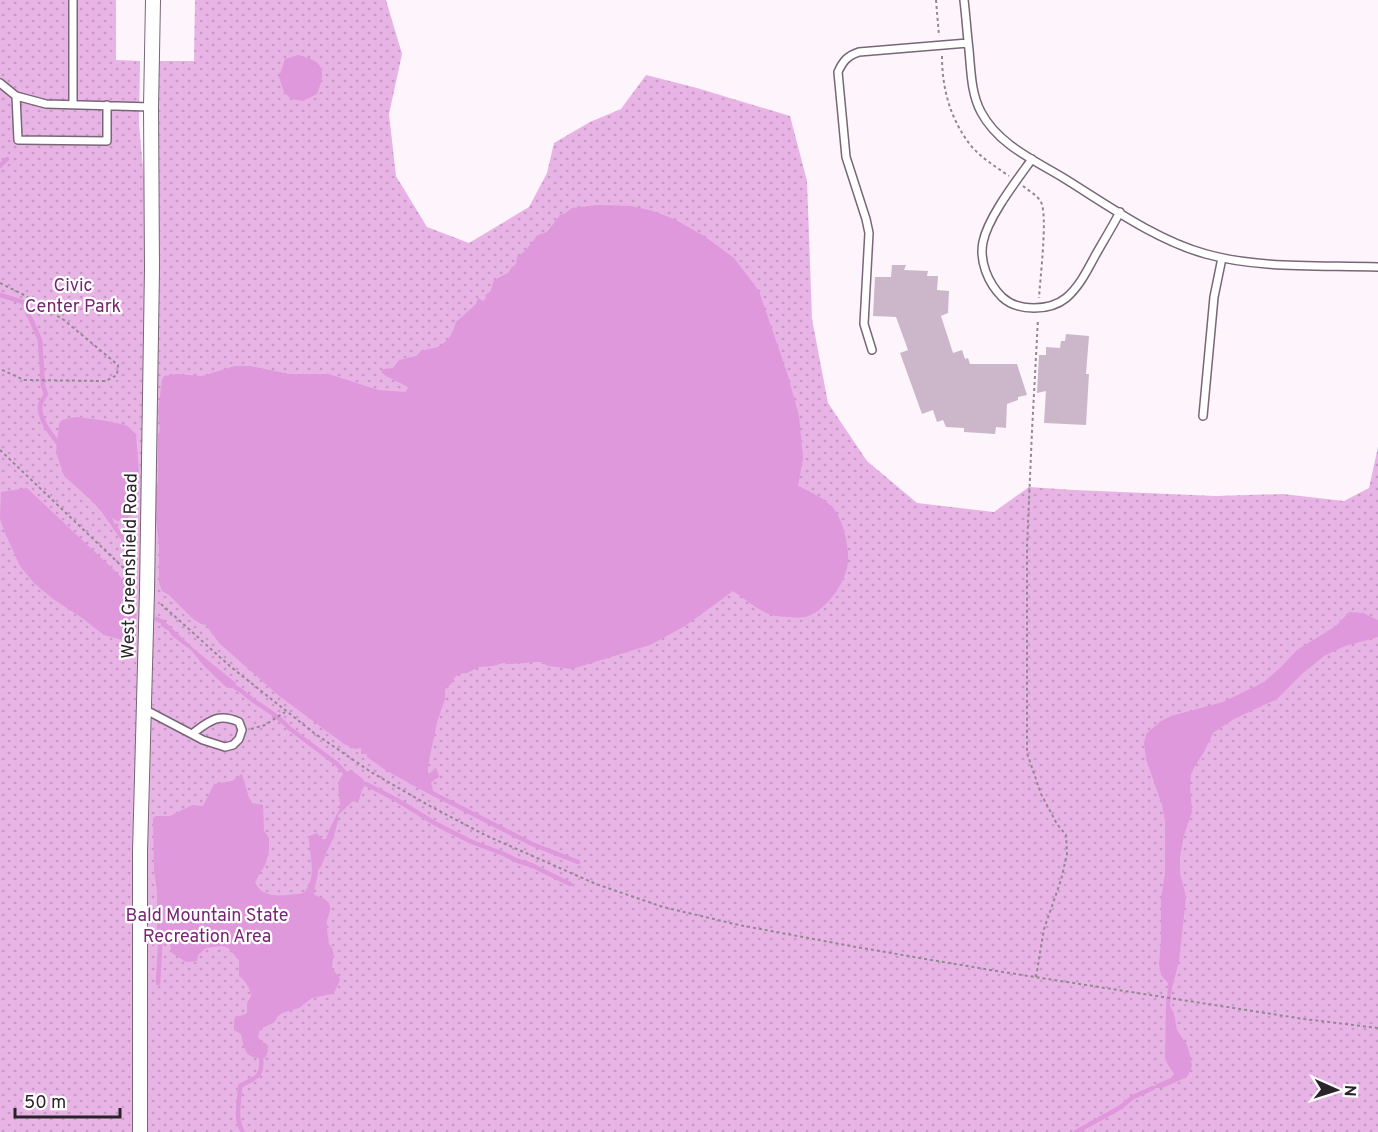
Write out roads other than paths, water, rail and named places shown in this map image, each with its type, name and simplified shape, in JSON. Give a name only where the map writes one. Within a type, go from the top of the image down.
[{"type":"street","name":"West Greenshield Road","points":[[140,1132],[140,852],[152,268],[153,0]]},
{"type":"lane","points":[[73,0],[73,104]]},
{"type":"lane","points":[[964,0],[973,86],[980,109],[999,136],[1013,147],[1147,229],[1196,251],[1222,258],[1262,263],[1378,267]]},
{"type":"lane","points":[[872,350],[864,324],[869,233],[846,157],[838,72],[842,62],[849,55],[859,52],[968,43]]},
{"type":"lane","points":[[0,83],[16,96],[46,104],[151,107]]},
{"type":"lane","points":[[16,96],[18,140],[107,141],[107,105]]},
{"type":"lane","points":[[1032,159],[993,218],[982,245],[982,259],[987,275],[1003,298],[1027,308],[1052,306],[1064,300],[1076,289],[1120,212]]},
{"type":"lane","points":[[1203,416],[1214,297],[1222,258]]},
{"type":"lane","points":[[144,709],[203,740],[225,747],[233,745],[239,739],[242,730],[239,722],[218,718],[192,734]]},
{"type":"waterway","points":[[0,166],[7,159]]},
{"type":"waterway","points":[[0,295],[23,302],[40,340],[43,386],[46,394],[41,403],[41,413],[47,428],[60,446]]},
{"type":"waterway","points":[[103,510],[136,559]]},
{"type":"waterway","points":[[235,687],[277,717],[337,764],[345,773]]},
{"type":"waterway","points":[[366,784],[472,842],[531,865],[570,884]]},
{"type":"waterway","points":[[432,793],[532,844],[578,862]]},
{"type":"waterway","points":[[158,983],[161,931]]},
{"type":"waterway","points":[[243,1132],[238,1116],[240,1086],[259,1074],[261,1059]]},
{"type":"waterway","points":[[1076,1132],[1121,1107],[1133,1097],[1153,1088]]},
{"type":"park label","name":"Civic Center Park","points":[[73,295]]},
{"type":"park label","name":"Bald Mountain State Recreation Area","points":[[207,925]]}]
